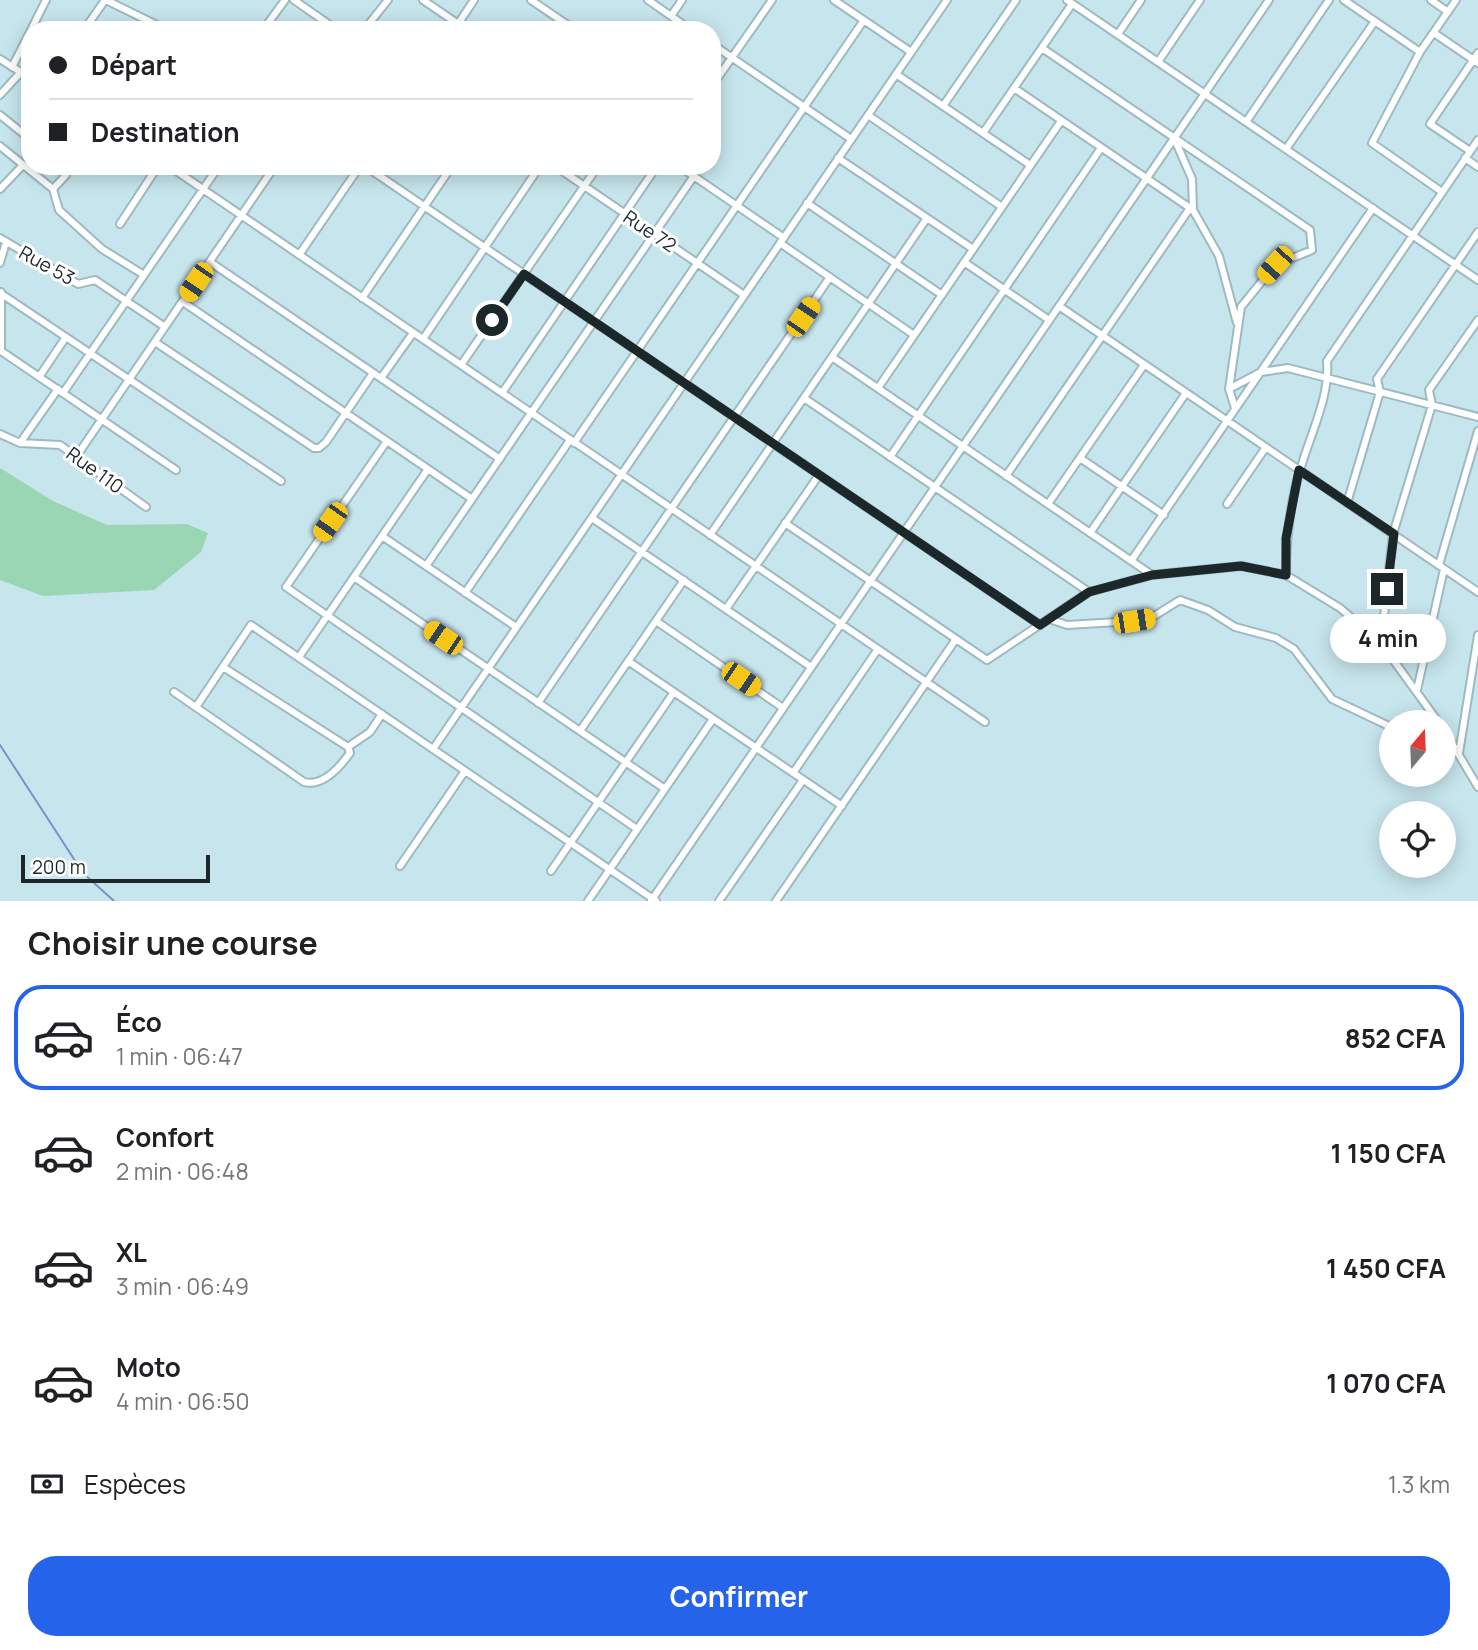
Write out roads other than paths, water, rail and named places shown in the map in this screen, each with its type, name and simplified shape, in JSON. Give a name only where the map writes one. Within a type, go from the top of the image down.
[{"type":"street","points":[[35,21],[46,0]]},
{"type":"street","points":[[91,21],[106,0],[149,21]]},
{"type":"street","points":[[270,21],[285,0]]},
{"type":"street","points":[[294,0],[324,21]]},
{"type":"street","points":[[371,21],[388,0]]},
{"type":"street","points":[[423,0],[449,21]]},
{"type":"street","points":[[460,21],[474,0]]},
{"type":"street","points":[[531,0],[562,21]]},
{"type":"street","points":[[648,0],[678,21]]},
{"type":"street","points":[[671,16],[682,0]]},
{"type":"street","points":[[721,73],[772,0]]},
{"type":"street","points":[[834,0],[911,52]]},
{"type":"street","points":[[433,749],[947,0]]},
{"type":"street","points":[[943,106],[1016,0]]},
{"type":"street","points":[[1118,34],[1141,0]]},
{"type":"street","points":[[1158,62],[1200,0]]},
{"type":"street","points":[[196,707],[251,625],[653,900],[1269,0]]},
{"type":"street","points":[[1246,122],[1329,0]]},
{"type":"street","points":[[1344,0],[1420,52]]},
{"type":"street","points":[[1431,0],[1448,12]]},
{"type":"street","points":[[1442,192],[1372,143],[1420,52],[1456,0]]},
{"type":"street","points":[[983,133],[1042,48],[1070,2],[1478,280]]},
{"type":"street","points":[[465,593],[637,351],[864,20]]},
{"type":"street","points":[[1286,149],[1375,21]]},
{"type":"street","points":[[1434,33],[1476,62]]},
{"type":"street","points":[[1042,48],[1310,230],[1312,250],[1275,265],[1252,289],[1241,307],[1229,389],[1235,408]]},
{"type":"street","points":[[12,67],[21,49]]},
{"type":"street","points":[[721,50],[851,139]]},
{"type":"street","points":[[1470,151],[1430,124],[1476,62],[1478,53]]},
{"type":"street","points":[[0,59],[21,72],[0,95]]},
{"type":"street","points":[[896,74],[1031,166]]},
{"type":"street","points":[[1006,476],[1190,208],[1014,89]]},
{"type":"street","points":[[0,115],[21,132]]},
{"type":"street","points":[[868,115],[1002,207]]},
{"type":"street","points":[[878,388],[1061,121]]},
{"type":"street","points":[[1174,138],[1192,179],[1193,210],[1219,256],[1239,332]]},
{"type":"street","points":[[1286,575],[1286,538],[1299,470],[1328,379],[1326,361],[1478,140]]},
{"type":"street","points":[[0,146],[21,163]]},
{"type":"street","points":[[890,457],[1101,148]]},
{"type":"street","points":[[838,158],[973,249]]},
{"type":"street","points":[[1465,158],[1478,167]]},
{"type":"street","points":[[0,189],[21,167]]},
{"type":"street","points":[[35,175],[52,189],[59,210],[102,249],[144,275]]},
{"type":"street","points":[[52,189],[65,175]]},
{"type":"street","points":[[120,224],[152,175]]},
{"type":"street","points":[[183,175],[985,722]]},
{"type":"street","points":[[20,443],[91,353],[213,175]]},
{"type":"street","points":[[76,457],[269,175]]},
{"type":"street","points":[[299,255],[354,175]]},
{"type":"street","points":[[378,175],[1040,625]]},
{"type":"street","points":[[362,298],[446,175]]},
{"type":"street","points":[[423,339],[534,175]]},
{"type":"street","name":"Rue 72","points":[[568,175],[744,295]]},
{"type":"street","points":[[461,365],[592,175]]},
{"type":"street","points":[[502,393],[651,175]]},
{"type":"street","points":[[426,566],[694,176],[830,277],[915,335]]},
{"type":"street","points":[[807,203],[942,295]]},
{"type":"street","points":[[1131,561],[1373,208]]},
{"type":"street","points":[[710,535],[928,218]]},
{"type":"street","points":[[1347,503],[1380,392],[1377,379],[1478,232]]},
{"type":"street","points":[[0,262],[3,240]]},
{"type":"street","name":"Rue 53","points":[[3,240],[78,284],[95,280],[166,327]]},
{"type":"street","points":[[210,261],[500,459]]},
{"type":"street","points":[[964,262],[1049,320]]},
{"type":"street","points":[[538,703],[830,277]]},
{"type":"street","points":[[1,293],[91,353],[127,381],[281,481]]},
{"type":"street","points":[[1,293],[1,351],[176,470]]},
{"type":"street","points":[[183,302],[472,499]]},
{"type":"street","points":[[1059,306],[1478,592]]},
{"type":"street","points":[[1381,643],[1394,534],[1432,405],[1429,390],[1478,320]]},
{"type":"street","points":[[382,378],[413,332]]},
{"type":"street","points":[[39,377],[66,337]]},
{"type":"street","points":[[155,342],[314,448],[319,448],[326,442],[373,373]]},
{"type":"street","points":[[832,357],[1152,575]]},
{"type":"street","points":[[1048,504],[1144,365]]},
{"type":"street","points":[[1229,389],[1261,372],[1288,368],[1478,417]]},
{"type":"street","points":[[1090,533],[1186,393]]},
{"type":"street","points":[[804,398],[1089,592]]},
{"type":"street","points":[[1417,691],[1442,567],[1478,431]]},
{"type":"street","name":"Rue 110","points":[[0,434],[20,443],[60,445],[146,507]]},
{"type":"street","points":[[387,441],[285,587],[638,830]]},
{"type":"street","points":[[1227,504],[1265,447]]},
{"type":"street","points":[[1080,458],[1164,515]]},
{"type":"street","points":[[299,657],[428,469]]},
{"type":"street","points":[[726,610],[818,475]]},
{"type":"street","points":[[592,518],[811,667]]},
{"type":"street","points":[[785,523],[987,660],[1089,592],[1152,575],[1241,566],[1286,575],[1340,608],[1381,643],[1430,710]]},
{"type":"street","points":[[382,536],[516,627]]},
{"type":"street","points":[[354,577],[665,789]]},
{"type":"street","points":[[580,732],[684,580]]},
{"type":"street","points":[[1049,619],[1067,625],[1134,621],[1151,618],[1180,600],[1208,610],[1235,627],[1276,638],[1294,649],[1332,699],[1379,721]]},
{"type":"street","points":[[656,621],[783,708]]},
{"type":"street","points":[[1459,753],[1478,635]]},
{"type":"street","points":[[776,901],[956,639]]},
{"type":"street","points":[[793,773],[878,649]]},
{"type":"street","points":[[628,661],[842,806]]},
{"type":"street","points":[[174,692],[310,783],[323,780],[344,763],[350,753],[348,747],[223,667]]},
{"type":"street","points":[[551,871],[674,692]]},
{"type":"street","points":[[348,747],[370,732],[382,714]]},
{"type":"street","points":[[589,901],[713,719]]},
{"type":"street","points":[[1456,748],[1478,787]]},
{"type":"street","points":[[400,866],[465,771]]},
{"type":"street","points":[[719,901],[803,780]]},
{"type":"waterway","points":[[0,745],[83,873],[114,901]]}]
